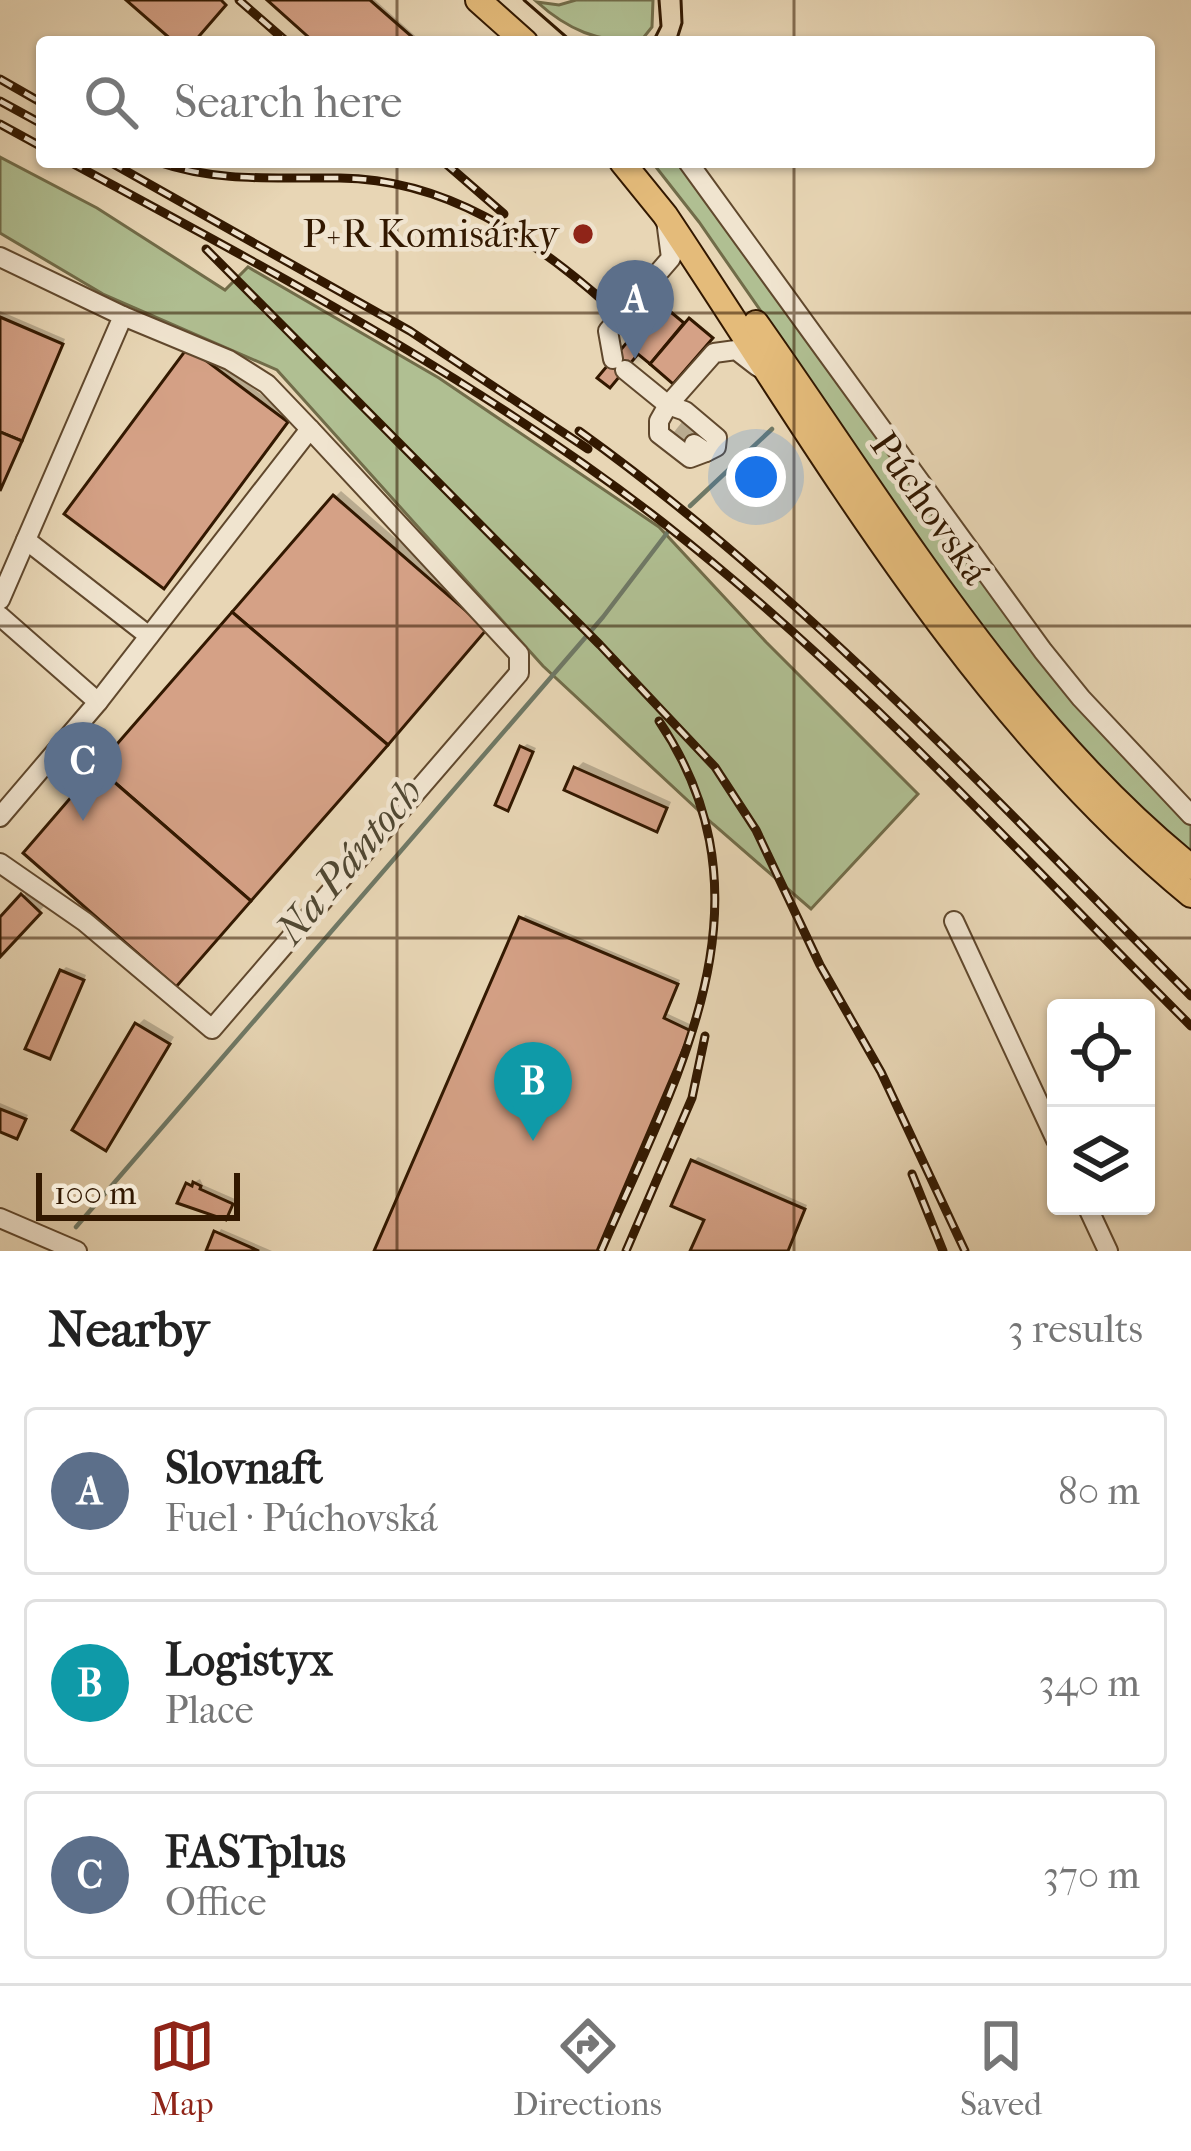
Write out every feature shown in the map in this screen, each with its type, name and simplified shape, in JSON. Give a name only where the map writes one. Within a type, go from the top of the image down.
[{"type":"main road","points":[[455,0],[495,36]]},
{"type":"main road","points":[[478,0],[518,36]]},
{"type":"main road","name":"Púchovská","points":[[627,168],[665,215],[916,589],[993,693],[1066,777],[1191,895]]},
{"type":"main road","name":"Púchovská","points":[[645,168],[999,666],[1090,772],[1191,867]]},
{"type":"street","points":[[692,168],[1043,651],[1191,814]]},
{"type":"street","points":[[665,215],[671,257],[608,332],[619,365],[668,405],[686,411],[717,438],[716,447],[700,448],[690,458],[659,434],[658,421],[668,405],[714,353],[736,350],[761,371],[811,434]]},
{"type":"street","points":[[0,256],[122,316],[229,360],[267,384],[519,654],[519,673],[212,1029],[85,922],[0,862]]},
{"type":"street","points":[[0,600],[122,316]]},
{"type":"street","points":[[668,405],[674,428]]},
{"type":"street","points":[[0,817],[98,702],[310,429]]},
{"type":"street","points":[[26,540],[149,636]]},
{"type":"street","points":[[0,616],[98,702]]},
{"type":"street","points":[[954,921],[1047,1121]]},
{"type":"street","points":[[1091,1215],[1108,1251]]},
{"type":"street","points":[[0,1218],[77,1251]]},
{"type":"green space","points":[[576,0],[653,0],[652,27],[645,36],[594,36],[560,20],[537,2],[559,5]]},
{"type":"green space","points":[[0,157],[97,208],[225,290],[248,267],[439,378],[659,527],[918,794],[811,909],[543,666],[277,370],[103,294],[0,233]]},
{"type":"green space","points":[[657,168],[683,168],[692,178],[1131,763],[1191,824],[1191,856],[1111,783],[991,643]]},
{"type":"building","points":[[126,0],[221,0],[226,5],[199,36],[167,36]]},
{"type":"building","points":[[267,0],[370,0],[411,36],[307,36]]},
{"type":"building","points":[[660,303],[684,323],[650,364],[638,354],[610,388],[597,378]]},
{"type":"building","points":[[0,317],[63,344],[22,441],[0,432]]},
{"type":"building","points":[[689,318],[713,338],[673,384],[650,364]]},
{"type":"building","points":[[188,347],[288,422],[164,589],[64,514]]},
{"type":"building","points":[[0,432],[22,441],[0,491]]},
{"type":"building","points":[[333,495],[487,629],[388,745],[232,612]]},
{"type":"building","points":[[232,612],[388,745],[251,901],[97,767]]},
{"type":"building","points":[[520,746],[533,752],[508,811],[495,805]]},
{"type":"building","points":[[97,767],[251,901],[176,987],[23,853]]},
{"type":"building","points":[[574,767],[667,808],[657,832],[564,790]]},
{"type":"building","points":[[21,894],[41,913],[0,957],[0,917]]},
{"type":"building","points":[[519,917],[678,984],[664,1018],[691,1031],[597,1251],[374,1251]]},
{"type":"building","points":[[60,970],[84,980],[50,1059],[25,1049]]},
{"type":"building","points":[[135,1023],[170,1044],[106,1151],[72,1130]]},
{"type":"building","points":[[0,1109],[26,1119],[17,1139],[0,1132]]},
{"type":"building","points":[[691,1160],[805,1209],[788,1251],[690,1251],[704,1220],[671,1206]]},
{"type":"building","points":[[193,1182],[233,1204],[226,1220],[177,1203],[186,1183],[192,1186]]},
{"type":"building","points":[[214,1231],[259,1251],[206,1251]]},
{"type":"waterway","name":"Na Pántoch","points":[[690,506],[772,429]]},
{"type":"waterway","name":"Na Pántoch","points":[[76,1227],[603,617],[667,533]]},
{"type":"tram line","points":[[524,0],[565,36]]},
{"type":"tram line","points":[[656,36],[661,26],[659,0]]},
{"type":"tram line","points":[[678,36],[681,0]]},
{"type":"railway","points":[[239,0],[280,36]]},
{"type":"railway","points":[[0,79],[36,100]]},
{"type":"railway","points":[[0,101],[36,121]]},
{"type":"railway","points":[[0,124],[36,144]]},
{"type":"railway","points":[[81,168],[451,376],[666,525],[871,704],[1191,1026]]},
{"type":"railway","points":[[121,168],[410,331],[588,449]]},
{"type":"railway","points":[[178,168],[226,176],[379,181],[416,189],[451,201],[518,236],[608,305]]},
{"type":"railway","points":[[451,168],[504,214]]},
{"type":"railway","points":[[206,249],[715,767],[756,830],[820,965],[881,1072],[965,1251]]},
{"type":"railway","points":[[579,431],[662,494],[820,629],[1191,996]]},
{"type":"railway","points":[[601,1251],[684,1055],[704,989],[714,922],[712,856],[695,789],[659,721]]},
{"type":"railway","points":[[626,1251],[692,1098],[705,1036]]},
{"type":"railway","points":[[912,1174],[943,1251]]},
{"type":"place","name":"P+R Komisárky","points":[[583,234]]},
{"type":"place","name":"Slovnaft","points":[[635,359]]},
{"type":"place","name":"FASTplus","points":[[83,821]]},
{"type":"place","name":"Logistyx","points":[[533,1141]]}]
